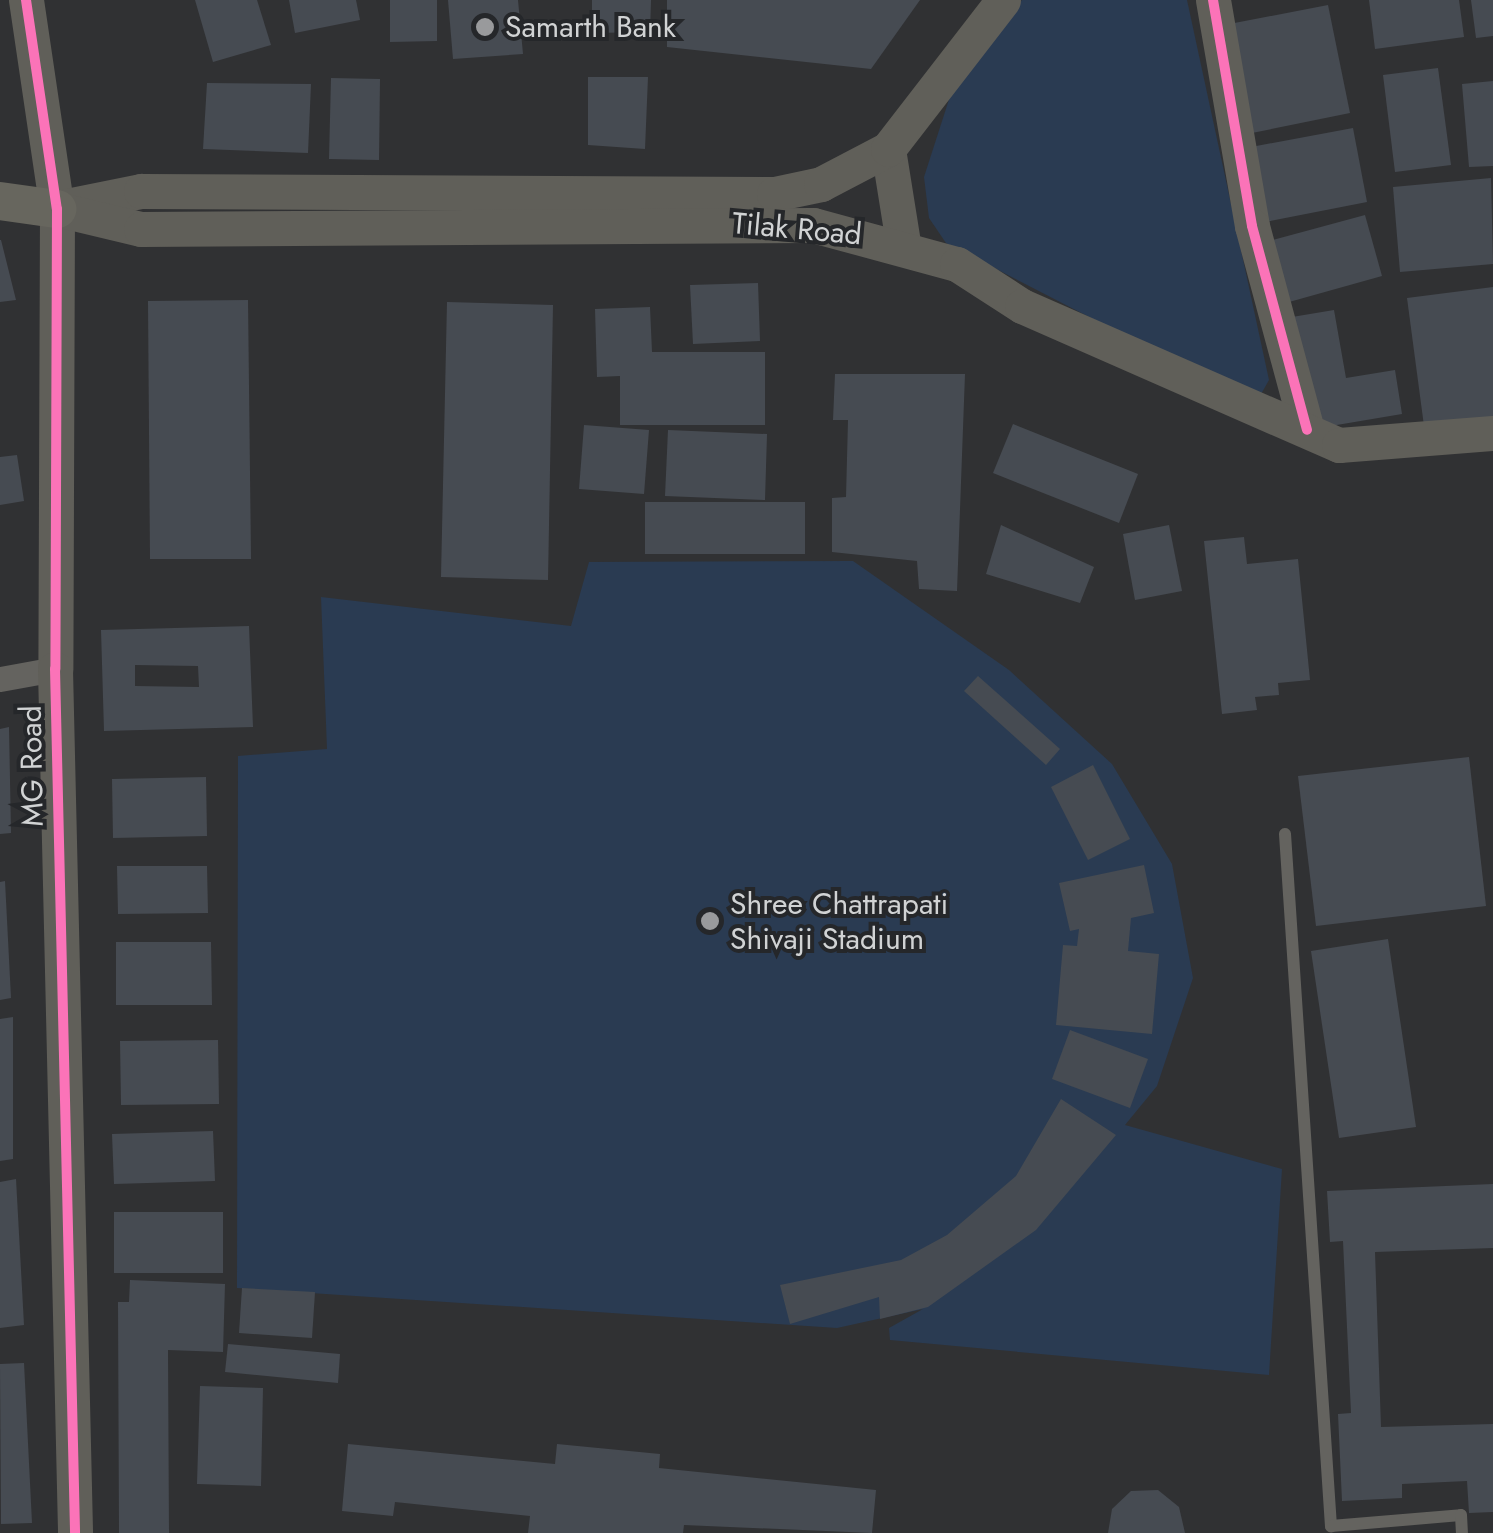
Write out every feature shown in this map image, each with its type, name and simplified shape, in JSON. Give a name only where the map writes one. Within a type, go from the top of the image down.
[{"type":"main road","name":"MG Road","points":[[26,0],[56,208],[55,668],[74,1533]]},
{"type":"main road","name":"Tilak Road","points":[[56,208],[141,191],[774,194],[821,184],[888,149],[1002,0]]},
{"type":"main road","points":[[1213,0],[1252,226],[1307,430]]},
{"type":"main road","points":[[888,149],[904,248]]},
{"type":"main road","name":"Tilak Road","points":[[0,201],[56,208],[141,229],[812,224],[957,264],[1022,306],[1339,445],[1493,433]]},
{"type":"street","points":[[0,679],[55,668]]},
{"type":"lane","points":[[1285,834],[1331,1526],[1461,1515],[1462,1533]]},
{"type":"shaded area","points":[[1022,0],[1187,0],[1269,380],[1256,403],[946,243],[929,218],[924,177],[954,84]]},
{"type":"shaded area","name":"Shree Chattrapati Shivaji Stadium","points":[[853,561],[1009,670],[1112,764],[1172,864],[1193,978],[1157,1086],[1125,1125],[1282,1169],[1269,1375],[890,1340],[889,1328],[923,1309],[837,1328],[237,1288],[238,756],[327,749],[321,597],[571,626],[589,562]]},
{"type":"building","points":[[195,0],[257,0],[271,45],[213,62]]},
{"type":"building","points":[[289,0],[356,0],[360,20],[295,33]]},
{"type":"building","points":[[390,0],[437,0],[437,41],[390,42]]},
{"type":"building","name":"Samarth Bank","points":[[448,0],[518,0],[523,54],[453,59]]},
{"type":"building","points":[[592,0],[651,0],[650,32],[592,33]]},
{"type":"building","points":[[667,0],[920,0],[871,69],[667,47]]},
{"type":"building","points":[[1369,0],[1459,0],[1464,37],[1375,49]]},
{"type":"building","points":[[1471,0],[1493,0],[1493,36],[1476,38]]},
{"type":"building","points":[[1328,5],[1350,113],[1247,134],[1224,25]]},
{"type":"building","points":[[1438,68],[1451,165],[1395,172],[1383,75]]},
{"type":"building","points":[[588,77],[648,77],[645,149],[588,145]]},
{"type":"building","points":[[331,78],[380,79],[379,160],[329,159]]},
{"type":"building","points":[[1493,81],[1493,166],[1469,167],[1462,84]]},
{"type":"building","points":[[207,83],[311,84],[308,153],[203,149]]},
{"type":"building","points":[[1353,128],[1367,202],[1265,222],[1251,147]]},
{"type":"building","points":[[1491,178],[1493,264],[1400,272],[1393,187]]},
{"type":"building","points":[[1365,215],[1382,276],[1282,304],[1265,242]]},
{"type":"building","points":[[1,240],[16,300],[0,302]]},
{"type":"building","points":[[758,283],[760,341],[693,344],[690,285]]},
{"type":"building","points":[[1493,287],[1493,417],[1424,426],[1407,298]]},
{"type":"building","points":[[248,300],[251,559],[150,559],[148,301]]},
{"type":"building","points":[[447,302],[553,305],[548,580],[441,577]]},
{"type":"building","points":[[650,307],[652,352],[765,352],[765,425],[620,425],[620,376],[597,377],[595,309]]},
{"type":"building","points":[[1334,310],[1346,378],[1395,370],[1402,414],[1307,430],[1286,318]]},
{"type":"building","points":[[835,374],[965,374],[957,591],[919,589],[917,561],[832,552],[832,498],[846,497],[848,420],[833,420]]},
{"type":"building","points":[[1013,424],[1138,474],[1119,523],[993,473]]},
{"type":"building","points":[[584,425],[649,430],[644,494],[579,489]]},
{"type":"building","points":[[668,430],[767,434],[765,500],[665,496]]},
{"type":"building","points":[[17,455],[24,501],[0,505],[0,457]]},
{"type":"building","points":[[645,502],[805,502],[805,554],[645,554]]},
{"type":"building","points":[[1001,525],[1094,567],[1080,603],[986,574]]},
{"type":"building","points":[[1169,525],[1182,591],[1135,600],[1123,534]]},
{"type":"building","points":[[1244,537],[1247,564],[1298,559],[1310,680],[1278,683],[1279,695],[1255,697],[1257,710],[1222,714],[1204,541]]},
{"type":"building","points":[[249,626],[253,727],[104,731],[101,630]],"holes":[[[135,665],[198,666],[199,687],[135,686]]]},
{"type":"building","points":[[978,676],[1060,749],[1046,765],[964,691]]},
{"type":"building","points":[[9,727],[11,833],[0,834],[0,729]]},
{"type":"building","points":[[1469,757],[1486,906],[1316,926],[1298,776]]},
{"type":"building","points":[[1093,765],[1130,839],[1088,860],[1051,787]]},
{"type":"building","points":[[206,777],[207,836],[113,838],[112,779]]},
{"type":"building","points":[[1144,865],[1154,913],[1131,918],[1128,951],[1159,954],[1152,1034],[1056,1025],[1063,945],[1077,946],[1079,929],[1070,931],[1059,883]]},
{"type":"building","points":[[117,866],[207,866],[208,913],[118,914]]},
{"type":"building","points":[[5,881],[11,998],[0,1000],[0,882]]},
{"type":"building","points":[[1388,939],[1416,1127],[1339,1138],[1311,951]]},
{"type":"building","points":[[116,942],[211,942],[212,1005],[116,1005]]},
{"type":"building","points":[[13,1017],[13,1159],[0,1161],[0,1019]]},
{"type":"building","points":[[1070,1030],[1148,1059],[1130,1108],[1052,1079]]},
{"type":"building","points":[[218,1040],[219,1104],[121,1105],[120,1041]]},
{"type":"building","points":[[1061,1099],[1116,1135],[1036,1230],[928,1307],[880,1319],[879,1297],[790,1324],[780,1285],[901,1260],[947,1235],[1016,1176]]},
{"type":"building","points":[[213,1131],[215,1181],[114,1184],[112,1134]]},
{"type":"building","points":[[16,1179],[24,1325],[0,1328],[0,1182]]},
{"type":"building","points":[[1493,1184],[1493,1248],[1375,1252],[1381,1427],[1493,1424],[1493,1512],[1469,1513],[1467,1481],[1402,1484],[1402,1498],[1342,1501],[1338,1414],[1351,1413],[1343,1241],[1330,1242],[1327,1191]]},
{"type":"building","points":[[114,1212],[223,1212],[223,1273],[114,1273]]},
{"type":"building","points":[[130,1280],[225,1284],[223,1352],[168,1350],[169,1533],[119,1533],[118,1302],[129,1302]]},
{"type":"building","points":[[242,1288],[315,1292],[312,1338],[239,1333]]},
{"type":"building","points":[[228,1344],[340,1354],[338,1383],[225,1372]]},
{"type":"building","points":[[24,1363],[32,1523],[1,1524],[0,1364]]},
{"type":"building","points":[[200,1386],[263,1388],[261,1486],[197,1484]]},
{"type":"building","points":[[348,1444],[555,1464],[557,1444],[660,1454],[659,1468],[876,1490],[872,1533],[684,1525],[683,1533],[528,1533],[530,1516],[395,1502],[393,1516],[342,1511]]},
{"type":"building","points":[[1158,1490],[1179,1507],[1185,1533],[1108,1533],[1112,1509],[1131,1491]]},
{"type":"cycle path","points":[[26,0],[57,209],[55,669],[75,1533]]},
{"type":"cycle path","points":[[1213,0],[1252,226],[1307,430]]},
{"type":"place","name":"Samarth Bank","points":[[485,27]]},
{"type":"place","name":"Shree Chattrapati Shivaji Stadium","points":[[710,921]]}]
